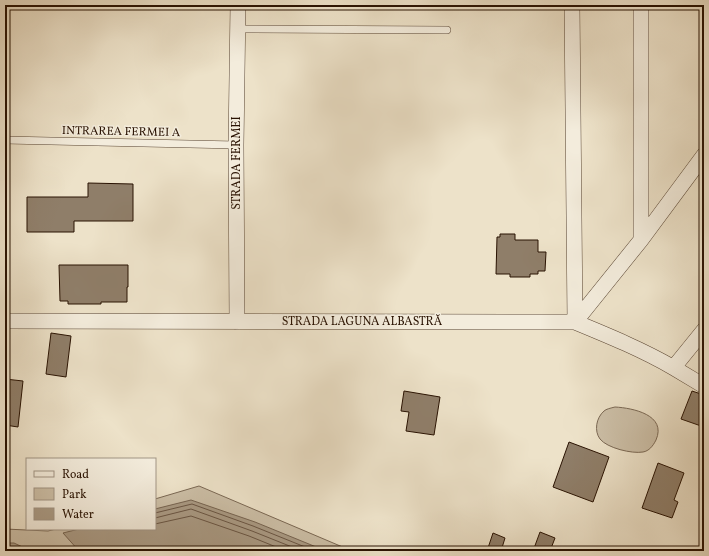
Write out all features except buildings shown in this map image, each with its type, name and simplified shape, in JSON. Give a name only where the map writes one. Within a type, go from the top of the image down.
[{"type":"street","name":"STRADA FERMEI","points":[[238,5],[236,145],[238,322]]},
{"type":"street","points":[[572,5],[575,322]]},
{"type":"street","points":[[641,5],[642,240]]},
{"type":"street","points":[[575,322],[642,240],[704,155]]},
{"type":"street","name":"STRADA LAGUNA ALBASTRĂ","points":[[5,321],[575,322],[612,337],[674,368],[704,386]]},
{"type":"street","points":[[674,368],[704,330]]},
{"type":"lane","points":[[238,29],[447,30]]},
{"type":"lane","name":"INTRAREA FERMEI A","points":[[5,140],[236,145]]},
{"type":"green space","points":[[615,407],[639,411],[653,419],[657,424],[658,431],[656,440],[649,449],[638,452],[626,451],[614,448],[600,439],[597,432],[599,417],[605,410]]},
{"type":"green space","points":[[199,486],[352,551],[5,551],[5,529],[48,531],[156,530],[156,499]]},
{"type":"water","points":[[191,500],[255,522],[326,551],[79,551],[63,533],[75,530],[156,530],[156,509]]},
{"type":"water","points":[[5,543],[14,543],[31,551],[5,551]]}]
